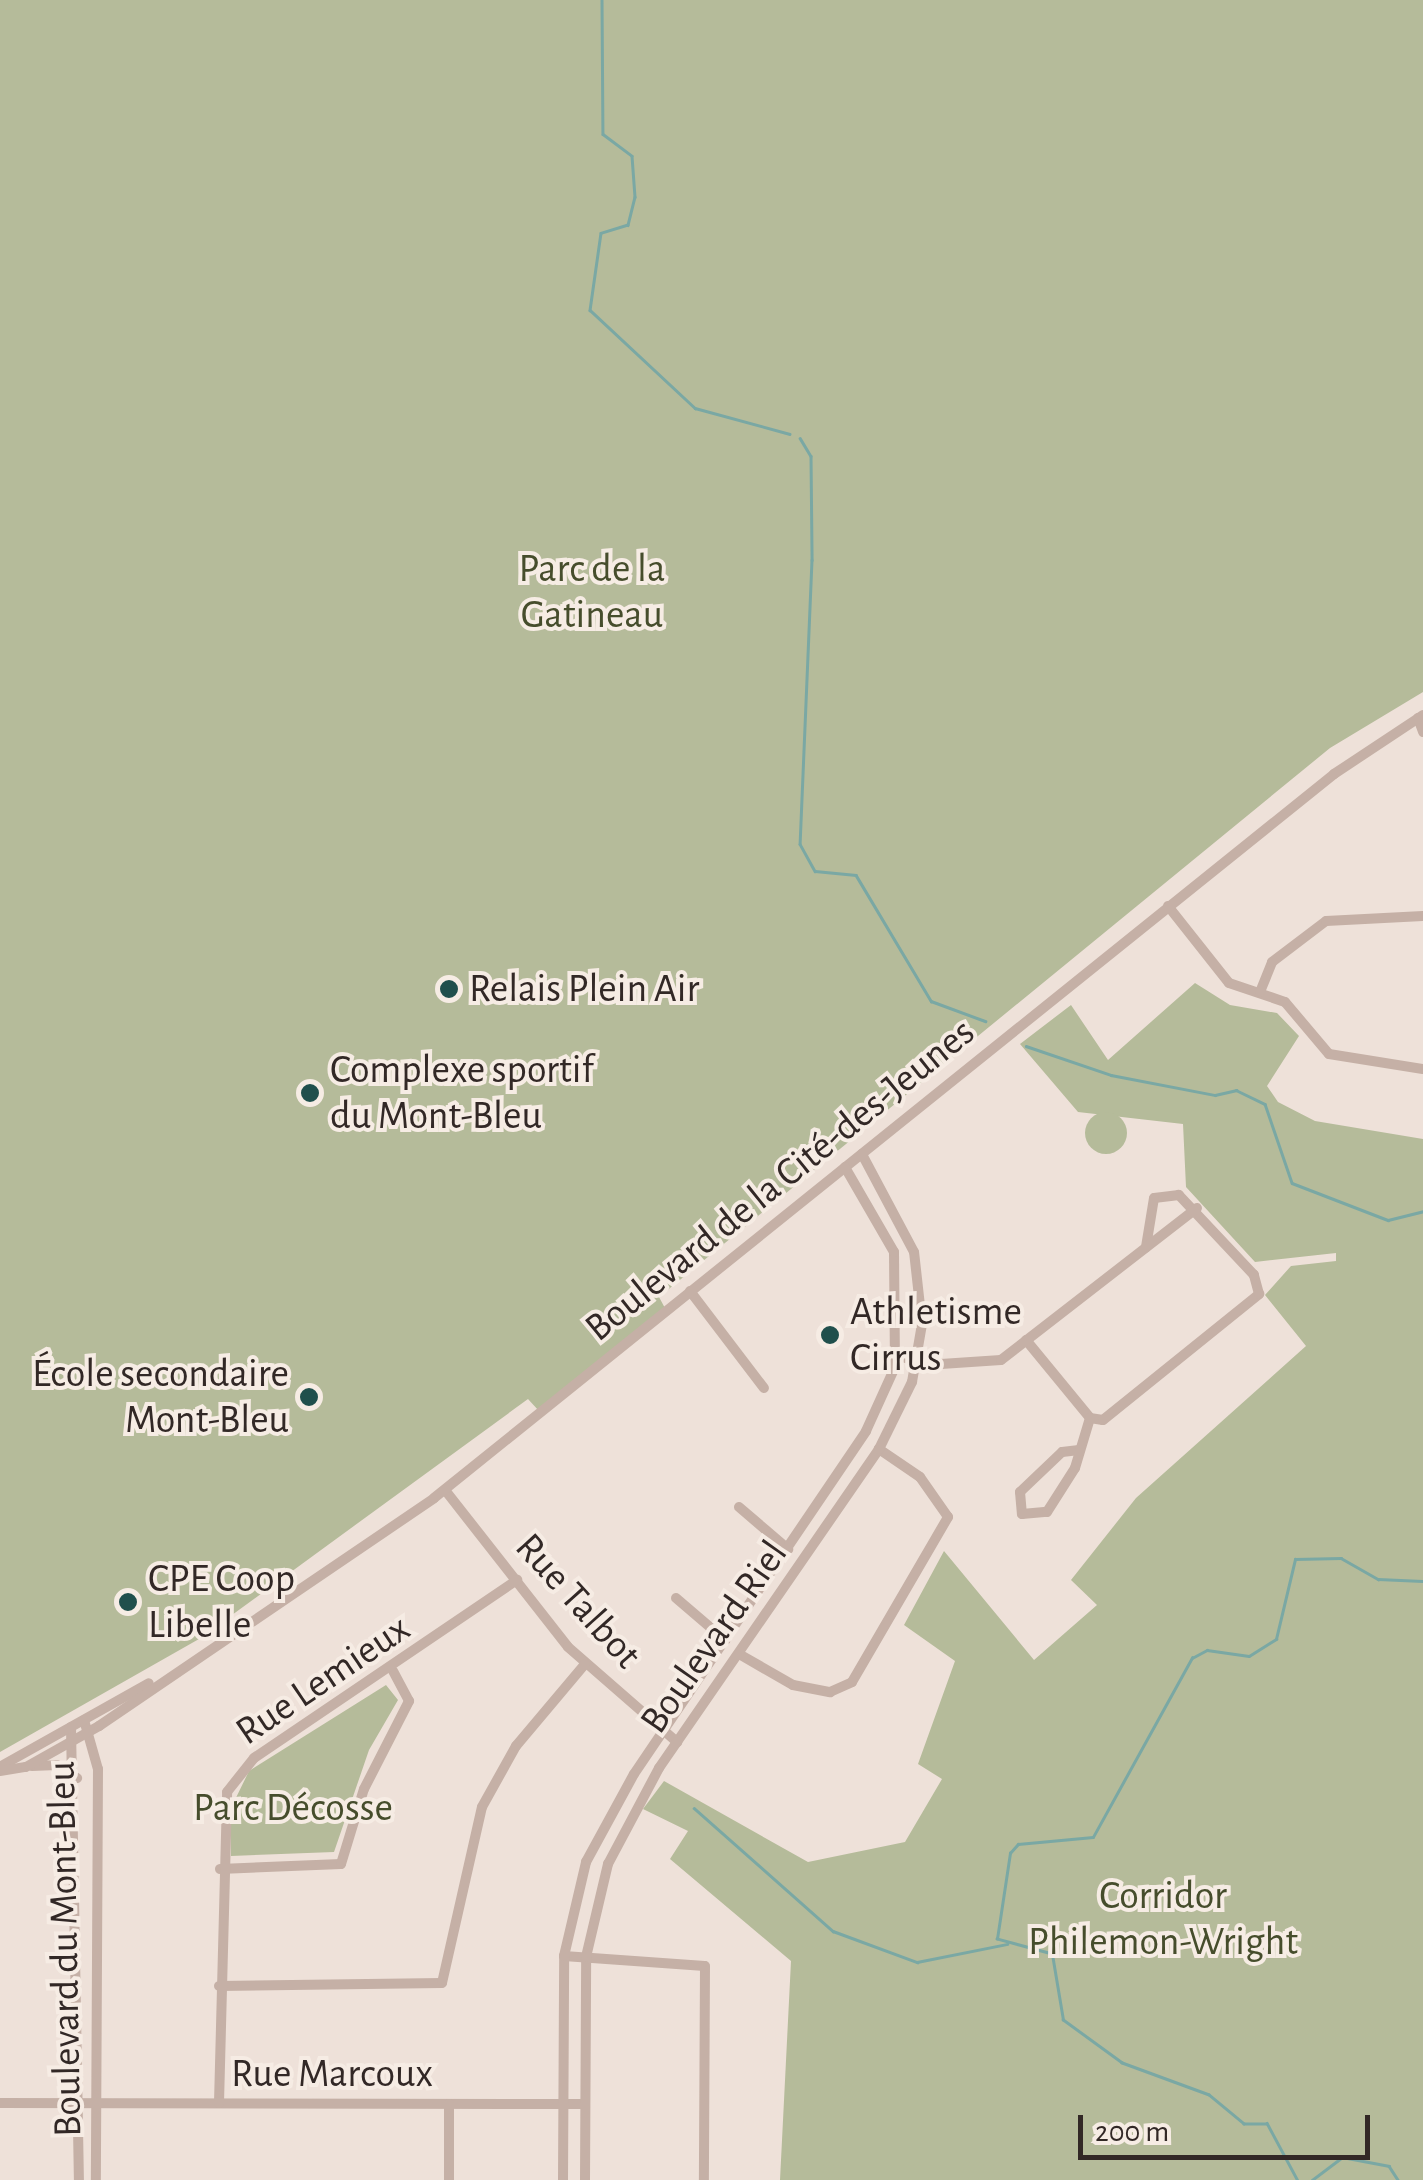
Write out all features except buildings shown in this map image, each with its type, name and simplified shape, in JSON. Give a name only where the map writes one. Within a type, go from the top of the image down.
[{"type":"street","points":[[1420,716],[1423,732]]},
{"type":"street","name":"Boulevard de la Cité-des-Jeunes","points":[[0,1769],[26,1767],[89,1732],[163,1676],[444,1490],[1168,906],[1420,716]]},
{"type":"street","points":[[1168,906],[1229,983],[1285,1002],[1329,1054],[1423,1069]]},
{"type":"street","points":[[1260,992],[1272,962],[1326,921],[1423,916]]},
{"type":"street","name":"Boulevard Riel","points":[[584,2180],[586,1957],[608,1864],[677,1742],[879,1449],[917,1363],[914,1252],[862,1154]]},
{"type":"street","name":"Boulevard Riel","points":[[563,2180],[564,1956],[586,1862],[662,1730],[873,1419],[898,1355],[894,1252],[845,1167]]},
{"type":"street","points":[[1090,1418],[1111,1417],[1257,1299],[1258,1281],[1197,1208],[1159,1193],[1146,1247]]},
{"type":"street","points":[[898,1355],[917,1363],[989,1365],[1197,1208]]},
{"type":"street","points":[[690,1291],[764,1388]]},
{"type":"street","points":[[1026,1340],[1090,1418]]},
{"type":"street","points":[[1079,1450],[1062,1452],[1020,1492],[1022,1514],[1047,1512],[1079,1450],[1090,1418]]},
{"type":"street","points":[[739,1654],[793,1685],[830,1692],[852,1682],[948,1517],[920,1477],[879,1449]]},
{"type":"street","name":"Rue Talbot","points":[[444,1490],[585,1664],[677,1742]]},
{"type":"street","points":[[738,1506],[788,1549]]},
{"type":"street","name":"Rue Lemieux","points":[[219,2103],[221,1808],[240,1771],[393,1671],[517,1580]]},
{"type":"street","points":[[676,1598],[725,1640]]},
{"type":"street","points":[[219,1986],[442,1983],[482,1808],[516,1746],[585,1664]]},
{"type":"street","points":[[220,1869],[341,1864],[364,1789],[409,1700],[393,1671]]},
{"type":"street","name":"Boulevard de la Cité-des-Jeunes","points":[[0,1769],[163,1676]]},
{"type":"street","name":"Boulevard du Mont-Bleu","points":[[84,1720],[98,1770],[96,2180]]},
{"type":"street","name":"Boulevard du Mont-Bleu","points":[[71,1727],[78,1778],[79,2180]]},
{"type":"street","points":[[26,1767],[57,1765],[78,1778]]},
{"type":"street","points":[[564,1956],[705,1966],[704,2180]]},
{"type":"street","name":"Rue Marcoux","points":[[0,2104],[585,2104]]},
{"type":"street","points":[[449,2104],[449,2180]]},
{"type":"green space","name":"Parc de la Gatineau","points":[[0,0],[1423,0],[1423,692],[1330,748],[659,1297],[666,1310],[539,1411],[528,1399],[199,1639],[0,1752]]},
{"type":"green space","name":"Corridor Philemon-Wright","points":[[1195,983],[1230,1005],[1277,1013],[1299,1036],[1267,1086],[1278,1102],[1315,1121],[1423,1139],[1423,2180],[780,2180],[791,1961],[670,1859],[688,1831],[643,1809],[664,1781],[808,1862],[905,1842],[942,1779],[918,1764],[955,1661],[904,1625],[944,1551],[1034,1660],[1097,1605],[1071,1580],[1136,1498],[1306,1346],[1265,1295],[1291,1266],[1336,1261],[1336,1253],[1255,1262],[1186,1187],[1183,1124],[1078,1112],[1020,1044],[1071,1005],[1108,1060]]},
{"type":"green space","points":[[1106,1112],[1121,1118],[1127,1133],[1121,1148],[1106,1154],[1091,1148],[1085,1133],[1091,1118]]},
{"type":"green space","name":"Parc Décosse","points":[[386,1685],[398,1700],[369,1750],[334,1852],[231,1856],[231,1808],[249,1771]]},
{"type":"waterway","points":[[602,0],[603,134],[632,156],[635,197],[628,225],[601,233],[590,310],[695,408],[790,434]]},
{"type":"waterway","points":[[800,438],[811,456],[812,560],[800,844],[815,871],[856,875],[931,1001],[985,1021]]},
{"type":"waterway","points":[[1026,1046],[1111,1075],[1215,1095],[1236,1090],[1265,1104],[1292,1183],[1388,1220],[1423,1211]]},
{"type":"waterway","points":[[1297,2180],[1267,2124],[1244,2124],[1209,2095],[1122,2063],[1063,2020],[1052,1954],[997,1939],[1010,1853],[1018,1844],[1093,1837],[1192,1658],[1207,1650],[1249,1656],[1276,1639],[1295,1559],[1341,1558],[1378,1579],[1423,1581]]},
{"type":"waterway","points":[[694,1808],[833,1931],[917,1962],[1007,1944]]},
{"type":"waterway","points":[[1312,2180],[1342,2157],[1389,2166],[1398,2180]]},
{"type":"place","name":"Relais Plein Air","points":[[449,989]]},
{"type":"place","name":"Complexe sportif du Mont-Bleu","points":[[310,1093]]},
{"type":"place","name":"Athletisme Cirrus","points":[[830,1335]]},
{"type":"place","name":"École secondaire Mont-Bleu","points":[[309,1397]]},
{"type":"place","name":"CPE Coop Libelle","points":[[128,1602]]}]
